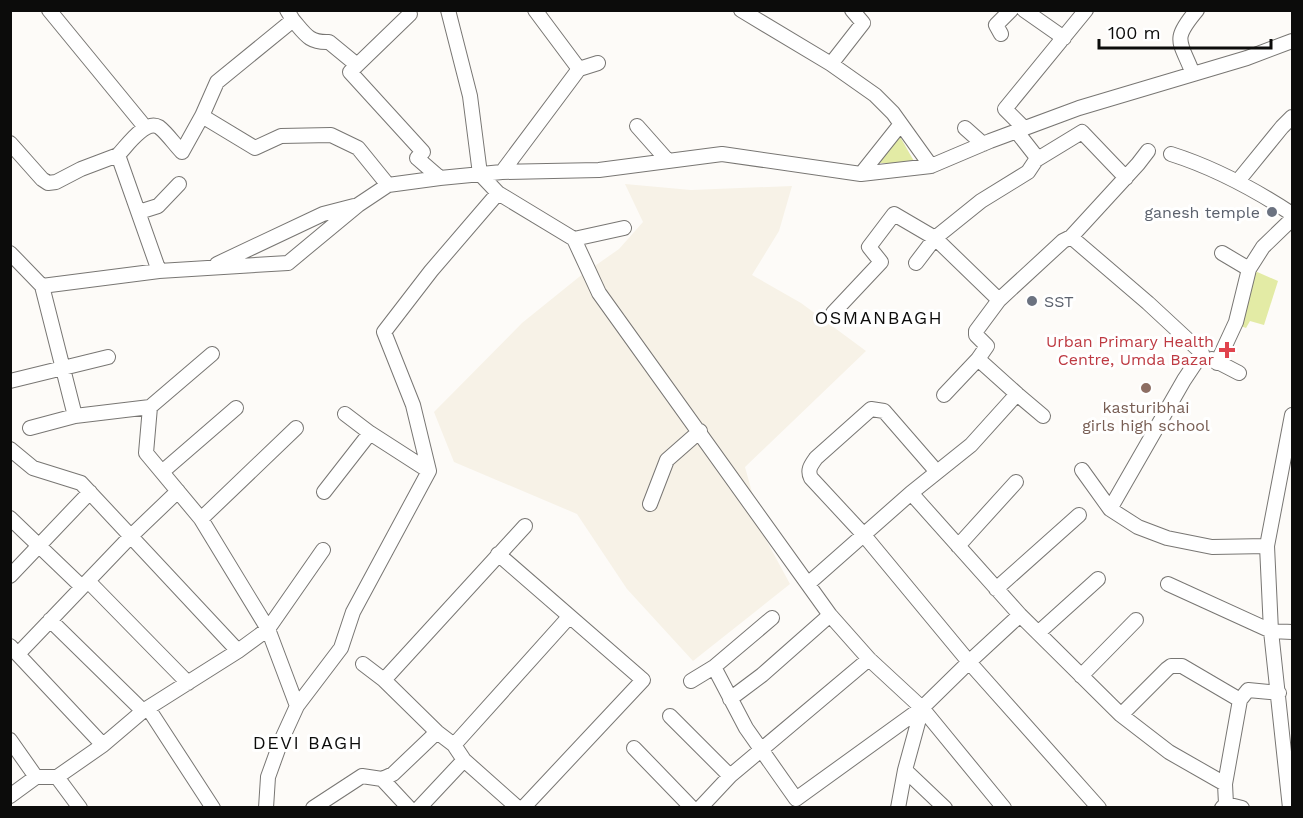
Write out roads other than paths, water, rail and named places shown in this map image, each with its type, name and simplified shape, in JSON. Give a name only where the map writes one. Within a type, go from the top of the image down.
[{"type":"street","points":[[49,10],[145,127]]},
{"type":"street","points":[[448,10],[470,96],[480,174],[498,193],[574,239],[599,293],[830,615],[869,659],[922,708],[1004,807]]},
{"type":"street","points":[[535,10],[579,69]]},
{"type":"street","points":[[831,64],[863,23],[852,10]]},
{"type":"street","points":[[1001,34],[996,25],[1011,10]]},
{"type":"street","points":[[1024,10],[1064,38]]},
{"type":"street","points":[[1036,160],[1021,130],[1005,109],[1086,10]]},
{"type":"street","points":[[1193,74],[1179,39],[1180,33],[1197,10]]},
{"type":"street","points":[[744,11],[831,64],[875,95],[893,113],[931,166]]},
{"type":"street","points":[[410,14],[350,72],[423,152],[417,158],[440,178]]},
{"type":"street","points":[[10,143],[48,183],[56,182],[81,169],[118,155],[145,127],[152,125],[159,128],[182,152],[217,82],[290,15],[309,39],[319,43],[329,42],[357,65]]},
{"type":"street","points":[[42,286],[212,266],[288,263],[358,205],[388,185],[502,172],[599,170],[722,154],[861,174],[931,166],[1079,108],[1293,41]]},
{"type":"street","points":[[502,172],[579,69],[597,63]]},
{"type":"street","points":[[202,116],[255,148],[281,136],[331,135],[358,148],[388,185]]},
{"type":"street","points":[[1238,181],[1282,127],[1293,117]]},
{"type":"street","points":[[861,174],[900,124]]},
{"type":"street","points":[[637,126],[668,161]]},
{"type":"street","points":[[965,128],[983,144]]},
{"type":"street","points":[[916,263],[935,238],[981,201],[1028,172],[1036,160],[1082,132],[1126,178]]},
{"type":"street","points":[[944,395],[978,359],[987,346],[976,335],[976,331],[999,300],[1071,237],[1148,151]]},
{"type":"street","points":[[1171,154],[1238,181],[1293,214]]},
{"type":"street","points":[[118,155],[159,271]]},
{"type":"street","points":[[139,212],[158,206],[178,184]]},
{"type":"street","points":[[266,807],[268,777],[297,706],[341,648],[353,612],[429,471],[413,405],[384,332],[431,271],[498,193]]},
{"type":"street","points":[[212,266],[323,214],[358,205]]},
{"type":"street","points":[[833,313],[881,262],[869,247],[894,214],[935,238],[999,300]]},
{"type":"street","points":[[1217,363],[1236,322],[1249,269],[1263,247],[1293,219]]},
{"type":"street","points":[[574,239],[624,228]]},
{"type":"street","points":[[1071,237],[1202,353],[1239,373]]},
{"type":"street","points":[[1222,253],[1249,269]]},
{"type":"street","points":[[12,257],[42,286],[75,416]]},
{"type":"street","points":[[1110,509],[1202,353]]},
{"type":"street","points":[[30,428],[75,416],[150,407],[212,354]]},
{"type":"street","points":[[10,381],[108,357]]},
{"type":"street","points":[[978,359],[1043,416]]},
{"type":"street","points":[[808,583],[911,493],[971,445],[1017,394]]},
{"type":"street","points":[[150,407],[146,453],[201,519],[268,629],[297,706]]},
{"type":"street","points":[[162,472],[236,408]]},
{"type":"street","points":[[937,472],[884,411],[871,409],[816,458],[809,473],[811,478],[863,534],[969,662],[1099,807]]},
{"type":"street","points":[[345,414],[429,471]]},
{"type":"street","points":[[1290,807],[1288,742],[1271,631],[1267,546],[1293,415]]},
{"type":"street","points":[[201,519],[296,428]]},
{"type":"street","points":[[650,504],[668,460],[700,431]]},
{"type":"street","points":[[324,492],[370,433]]},
{"type":"street","points":[[10,449],[33,468],[81,483],[238,651]]},
{"type":"street","points":[[1082,470],[1110,509],[1138,527],[1167,538],[1212,547],[1267,546]]},
{"type":"street","points":[[958,546],[1016,482]]},
{"type":"street","points":[[103,745],[14,650],[50,620],[178,491]]},
{"type":"street","points":[[10,576],[90,492]]},
{"type":"street","points":[[911,493],[1020,615],[1121,715],[1169,752],[1226,784]]},
{"type":"street","points":[[996,589],[1079,515]]},
{"type":"street","points":[[10,518],[85,584],[188,683]]},
{"type":"street","points":[[384,680],[525,526]]},
{"type":"street","points":[[10,796],[36,777],[57,777],[103,745],[145,710],[238,651],[268,629],[323,550]]},
{"type":"street","points":[[498,554],[643,680],[523,807]]},
{"type":"street","points":[[1038,633],[1098,579]]},
{"type":"street","points":[[1168,584],[1271,631],[1293,632]]},
{"type":"street","points":[[730,699],[762,675],[830,615]]},
{"type":"street","points":[[714,666],[730,699],[761,751],[796,799],[922,708],[1020,615]]},
{"type":"street","points":[[454,745],[569,617]]},
{"type":"street","points":[[691,681],[714,666],[772,618]]},
{"type":"street","points":[[50,620],[145,710],[213,807]]},
{"type":"street","points":[[1081,676],[1137,620]]},
{"type":"street","points":[[700,807],[730,776],[869,659]]},
{"type":"street","points":[[363,664],[384,680],[436,732],[454,745],[464,760],[518,807]]},
{"type":"street","points":[[1121,715],[1167,669],[1176,665],[1182,666],[1240,700]]},
{"type":"street","points":[[1242,807],[1224,806],[1240,700],[1248,690],[1279,693]]},
{"type":"street","points":[[898,807],[905,770],[922,708]]},
{"type":"street","points":[[670,716],[730,776]]},
{"type":"street","points":[[314,807],[362,776],[382,779],[393,774],[436,732]]},
{"type":"street","points":[[10,740],[36,777]]},
{"type":"street","points":[[634,748],[692,807]]},
{"type":"street","points":[[419,807],[464,760]]},
{"type":"street","points":[[905,770],[945,807]]},
{"type":"street","points":[[57,777],[80,807]]},
{"type":"street","points":[[382,779],[408,807]]},
{"type":"place","name":"ganesh temple","points":[[1272,212]]},
{"type":"place","name":"SST","points":[[1032,301]]},
{"type":"place","name":"Urban Primary Health Centre, Umda Bazar","points":[[1227,350]]},
{"type":"place","name":"kasturibhai girls high school","points":[[1146,388]]},
{"type":"district","name":"OSMANBAGH","points":[[879,317]]},
{"type":"district","name":"DEVI BAGH","points":[[308,742]]}]
